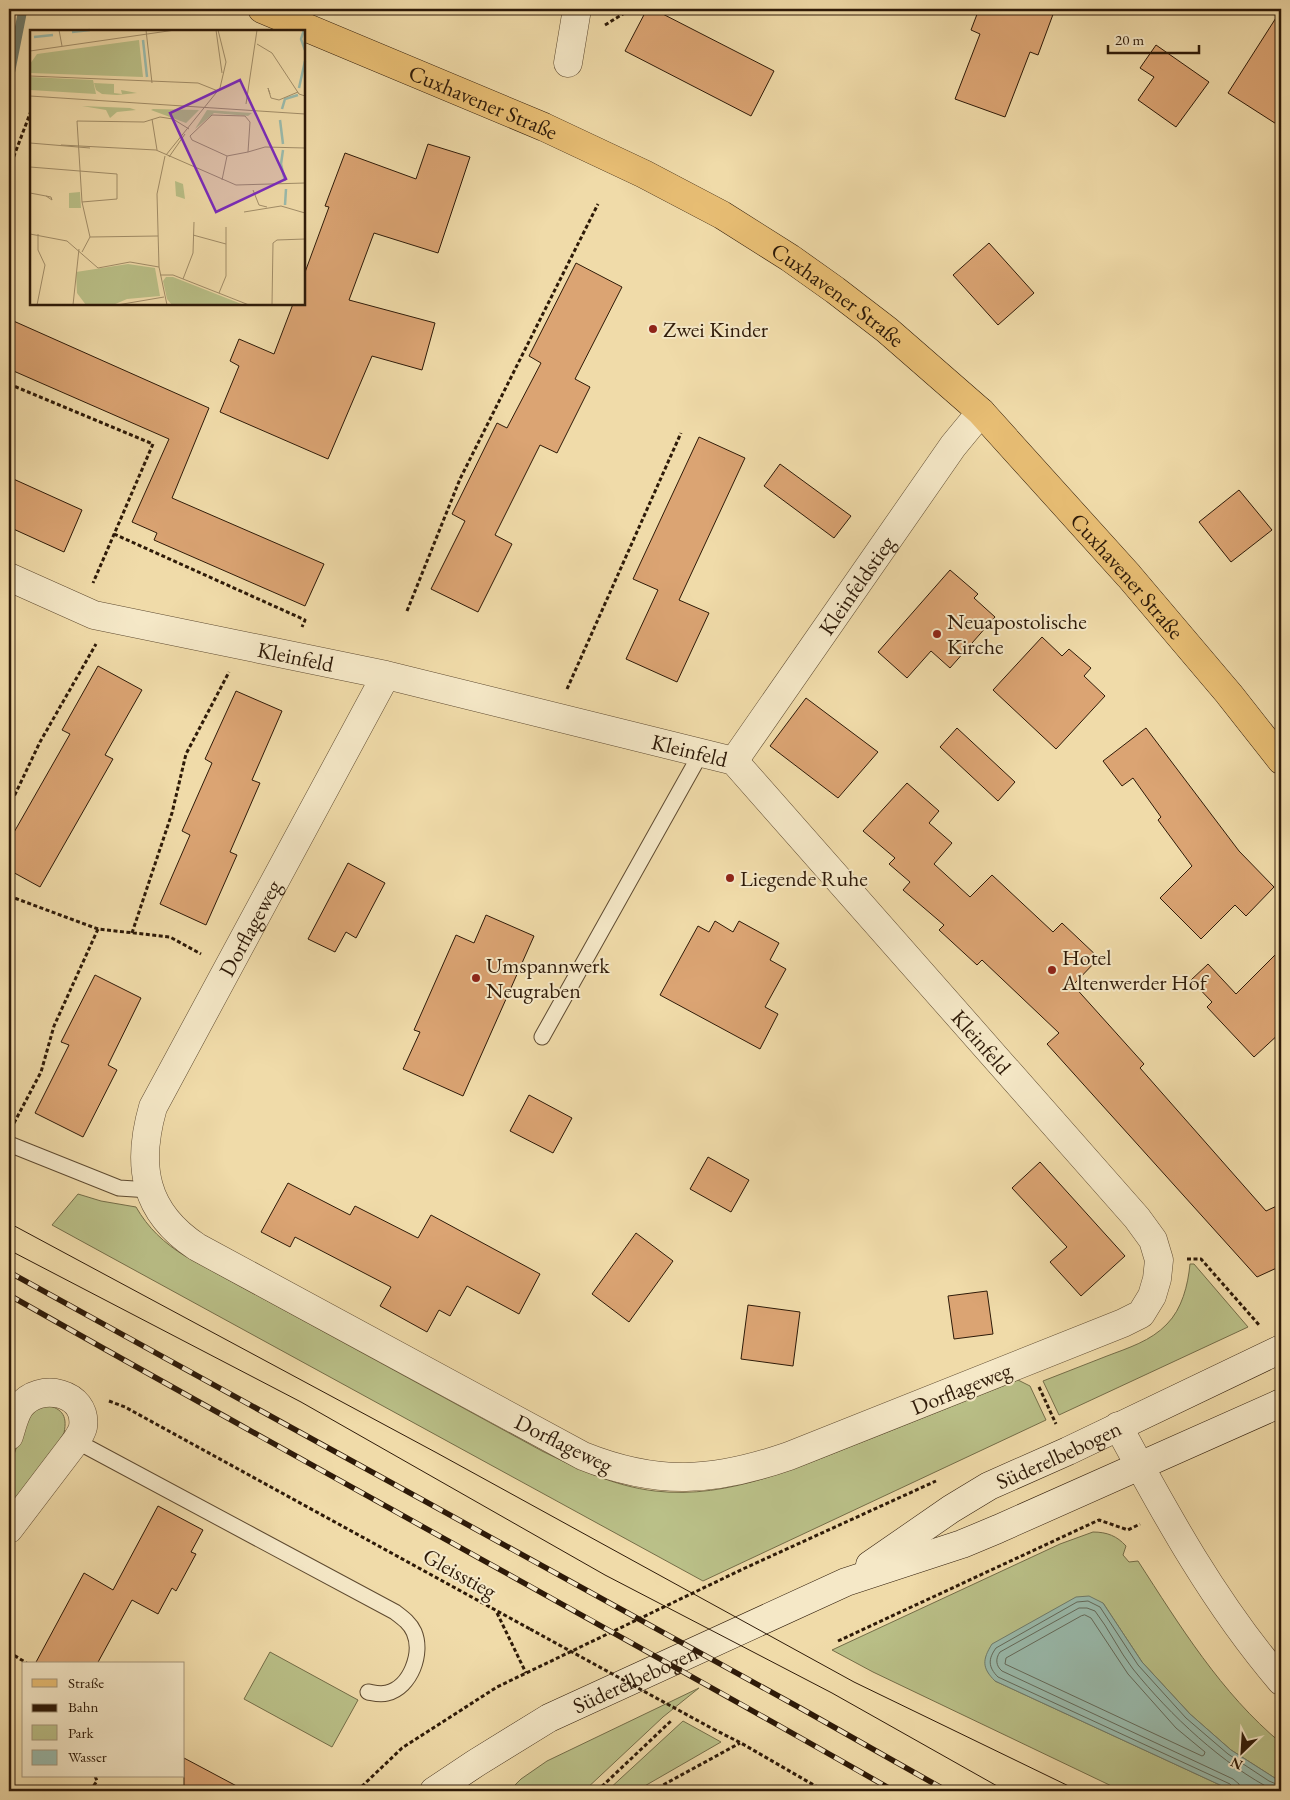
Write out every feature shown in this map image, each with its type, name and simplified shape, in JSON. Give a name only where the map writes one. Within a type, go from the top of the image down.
[{"type":"main road","name":"Cuxhavener Straße","points":[[262,9],[544,127],[680,192],[737,224],[835,290],[887,330],[981,412],[1129,576],[1229,694],[1281,760]]},
{"type":"street","points":[[568,62],[577,9]]},
{"type":"street","name":"Kleinfeldstieg","points":[[734,761],[953,446],[981,412]]},
{"type":"street","name":"Kleinfeld","points":[[9,577],[94,615],[386,675],[734,761],[1137,1218],[1153,1240],[1159,1260]]},
{"type":"street","name":"Dorflageweg","points":[[386,675],[153,1107],[145,1139],[146,1174],[156,1205],[166,1221],[180,1236],[197,1247],[583,1456],[625,1471],[648,1476],[674,1478],[700,1478],[755,1468],[1123,1323],[1141,1314],[1152,1296],[1157,1279],[1159,1260]]},
{"type":"street","name":"Süderelbebogen","points":[[846,1582],[951,1509],[989,1486],[1068,1451],[1281,1349]]},
{"type":"street","points":[[9,1436],[18,1410],[25,1402],[42,1392],[59,1393],[77,1405],[82,1414],[83,1427],[76,1441],[9,1529]]},
{"type":"street","name":"Süderelbebogen","points":[[434,1791],[549,1718],[846,1582],[962,1544],[1281,1403]]},
{"type":"street","points":[[1118,1426],[1198,1568],[1230,1615],[1281,1681]]},
{"type":"lane","points":[[542,1037],[700,753]]},
{"type":"lane","points":[[9,1144],[119,1188],[150,1190]]},
{"type":"lane","points":[[76,1441],[395,1612],[404,1619],[413,1631],[416,1639],[416,1657],[413,1666],[403,1683],[396,1689],[388,1693],[377,1694],[368,1692]]},
{"type":"path","points":[[600,28],[631,9]]},
{"type":"path","points":[[9,169],[30,114]]},
{"type":"path","points":[[407,611],[460,479],[598,204]]},
{"type":"path","points":[[9,384],[153,444],[81,610]]},
{"type":"path","points":[[555,717],[680,433]]},
{"type":"path","points":[[114,534],[305,620],[292,656]]},
{"type":"path","points":[[9,807],[40,742],[111,618]]},
{"type":"path","points":[[132,932],[172,813],[186,754],[242,645]]},
{"type":"path","points":[[9,896],[98,929],[170,937],[228,968]]},
{"type":"path","points":[[13,1125],[41,1072],[54,1026],[98,929]]},
{"type":"path","points":[[1159,1260],[1201,1259],[1254,1320]]},
{"type":"path","points":[[1040,1388],[1057,1427]]},
{"type":"path","name":"Gleisstieg","points":[[77,1405],[102,1400],[125,1407],[496,1612],[740,1743],[824,1791]]},
{"type":"path","points":[[357,1791],[402,1748],[497,1687],[745,1568],[941,1479]]},
{"type":"path","points":[[838,1641],[1099,1520],[1128,1530],[1165,1511]]},
{"type":"path","points":[[496,1612],[526,1673]]},
{"type":"path","points":[[9,1652],[25,1662]]},
{"type":"path","points":[[597,1791],[672,1720]]},
{"type":"path","points":[[652,1791],[740,1743]]},
{"type":"path","points":[[90,1791],[97,1781],[96,1778]]},
{"type":"green space","points":[[78,1194],[101,1201],[136,1207],[157,1234],[185,1256],[542,1451],[611,1481],[640,1489],[683,1492],[711,1490],[765,1478],[1018,1380],[1030,1386],[1046,1420],[703,1581],[52,1225]]},
{"type":"green space","points":[[1190,1264],[1194,1264],[1248,1327],[1059,1415],[1043,1381],[1131,1347],[1161,1330],[1177,1311],[1186,1288]]},
{"type":"green space","points":[[43,1404],[62,1413],[65,1421],[64,1433],[9,1520],[9,1470],[31,1409]]},
{"type":"green space","points":[[1093,1532],[1111,1535],[1126,1546],[1123,1555],[1129,1562],[1138,1561],[1186,1634],[1220,1681],[1239,1703],[1281,1743],[1281,1782],[1231,1750],[1190,1714],[1142,1662],[1103,1603],[995,1681],[1233,1791],[1122,1791],[873,1672],[832,1650],[1060,1544]]},
{"type":"green space","points":[[270,1652],[358,1700],[332,1747],[244,1699]]},
{"type":"green space","points":[[699,1688],[663,1717],[584,1791],[509,1791],[521,1779],[547,1761]]},
{"type":"green space","points":[[683,1721],[721,1742],[636,1791],[607,1791]]},
{"type":"water","points":[[1089,1596],[1103,1603],[1142,1662],[1190,1714],[1231,1750],[1281,1782],[1281,1791],[1233,1791],[995,1681],[985,1664],[986,1655],[992,1644],[1076,1597]]},
{"type":"building","points":[[647,9],[653,9],[774,71],[751,116],[625,51]]},
{"type":"building","points":[[979,9],[1055,9],[1038,55],[1030,52],[1005,117],[955,99],[980,34],[971,30]]},
{"type":"building","points":[[1281,10],[1281,127],[1228,93]]},
{"type":"building","points":[[1156,45],[1209,82],[1176,127],[1138,100],[1154,77],[1140,68]]},
{"type":"building","points":[[428,144],[470,157],[438,253],[374,233],[349,300],[435,323],[422,370],[372,356],[328,459],[220,412],[239,366],[230,361],[239,339],[274,354],[293,305],[305,305],[305,272],[329,207],[325,206],[345,153],[416,179]]},
{"type":"building","points":[[989,243],[1034,293],[998,325],[953,275]]},
{"type":"building","points":[[576,263],[622,287],[575,379],[590,387],[557,453],[540,445],[495,535],[512,544],[478,612],[431,589],[465,521],[452,514],[497,423],[507,428],[541,363],[529,356]]},
{"type":"building","points":[[9,319],[209,408],[172,498],[324,564],[305,606],[154,540],[157,533],[132,522],[169,439],[9,369]]},
{"type":"building","points":[[699,437],[745,458],[679,600],[709,613],[677,682],[626,659],[658,590],[633,579]]},
{"type":"building","points":[[780,464],[851,516],[834,538],[764,486]]},
{"type":"building","points":[[9,477],[82,510],[64,552],[9,527]]},
{"type":"building","points":[[1239,490],[1272,530],[1231,562],[1199,522]]},
{"type":"building","name":"Neuapostolische Kirche","points":[[950,570],[978,594],[974,598],[995,617],[950,668],[931,651],[907,678],[878,652]]},
{"type":"building","points":[[1042,637],[1062,656],[1069,649],[1091,668],[1084,676],[1105,696],[1056,749],[993,690]]},
{"type":"building","points":[[98,666],[142,690],[105,755],[113,759],[40,887],[9,870],[9,841],[70,734],[62,730]]},
{"type":"building","points":[[236,691],[282,711],[252,780],[260,783],[230,852],[237,855],[206,925],[160,904],[190,835],[182,831],[212,763],[205,759]]},
{"type":"building","points":[[806,698],[878,752],[838,798],[770,746]]},
{"type":"building","points":[[957,728],[1015,782],[998,801],[940,747]]},
{"type":"building","points":[[1146,728],[1239,851],[1274,887],[1246,916],[1235,905],[1201,939],[1160,898],[1192,866],[1158,820],[1161,817],[1133,778],[1122,786],[1103,761]]},
{"type":"building","points":[[907,783],[939,811],[929,823],[952,843],[934,864],[970,897],[992,875],[1053,932],[1062,923],[1099,958],[1073,985],[1144,1064],[1140,1068],[1266,1211],[1281,1204],[1281,1266],[1257,1277],[1047,1044],[1059,1033],[982,960],[977,965],[939,930],[944,925],[903,890],[910,882],[889,864],[895,858],[863,831]]},
{"type":"building","points":[[348,863],[385,883],[356,938],[346,932],[335,952],[308,939]]},
{"type":"building","name":"Umspannwerk Neugraben","points":[[486,915],[534,936],[463,1096],[403,1069],[420,1032],[414,1030],[456,935],[474,943]]},
{"type":"building","points":[[715,921],[733,932],[739,921],[779,943],[770,960],[786,969],[765,1007],[778,1014],[760,1049],[660,995],[698,926],[709,932]]},
{"type":"building","points":[[1281,949],[1281,1032],[1254,1057],[1207,1007],[1212,1002],[1191,980],[1208,964],[1236,994]]},
{"type":"building","points":[[95,975],[141,998],[108,1065],[117,1070],[83,1137],[35,1113],[69,1045],[61,1042]]},
{"type":"building","points":[[529,1095],[572,1118],[553,1153],[510,1131]]},
{"type":"building","points":[[708,1157],[749,1180],[731,1212],[690,1189]]},
{"type":"building","points":[[1040,1162],[1125,1256],[1081,1296],[1050,1262],[1067,1247],[1012,1188]]},
{"type":"building","points":[[288,1183],[350,1215],[355,1206],[418,1238],[431,1215],[540,1274],[519,1314],[467,1286],[450,1316],[439,1310],[427,1332],[380,1306],[391,1287],[295,1237],[290,1247],[261,1232]]},
{"type":"building","points":[[636,1233],[673,1261],[629,1322],[592,1294]]},
{"type":"building","points":[[987,1291],[993,1334],[954,1339],[948,1296]]},
{"type":"building","points":[[748,1305],[800,1312],[793,1366],[741,1359]]},
{"type":"building","points":[[158,1506],[203,1530],[191,1552],[196,1554],[176,1591],[172,1588],[158,1614],[132,1600],[98,1662],[36,1662],[84,1573],[113,1590]]},
{"type":"building","points":[[185,1759],[246,1791],[184,1791]]},
{"type":"waterway","points":[[9,80],[23,9]]},
{"type":"tram line","points":[[9,1223],[437,1453],[854,1682],[1079,1791]]},
{"type":"tram line","points":[[9,1250],[301,1402],[605,1575],[832,1693],[1006,1791]]},
{"type":"railway","points":[[9,1272],[802,1709],[947,1791]]},
{"type":"railway","points":[[9,1295],[894,1791]]},
{"type":"place","name":"Zwei Kinder","points":[[653,329]]},
{"type":"place","name":"Neuapostolische Kirche","points":[[937,634]]},
{"type":"place","name":"Liegende Ruhe","points":[[730,878]]},
{"type":"place","name":"Hotel Altenwerder Hof","points":[[1052,970]]},
{"type":"place","name":"Umspannwerk Neugraben","points":[[476,978]]}]
